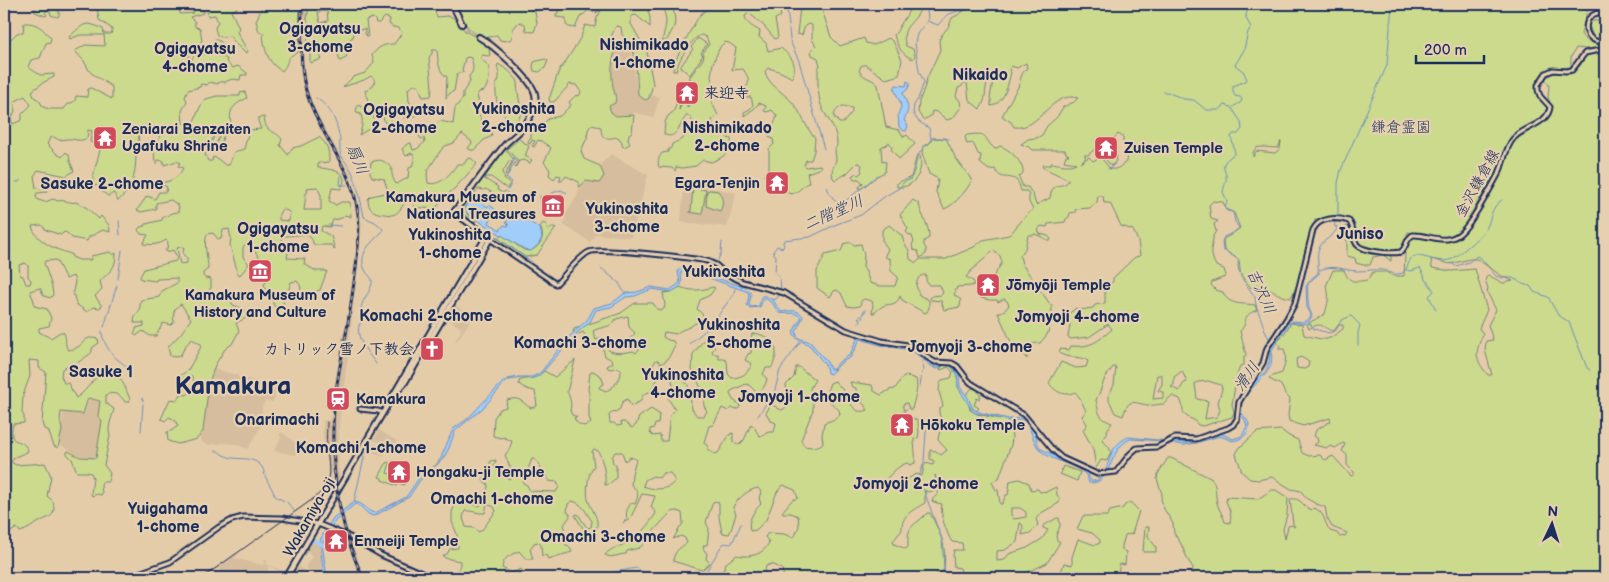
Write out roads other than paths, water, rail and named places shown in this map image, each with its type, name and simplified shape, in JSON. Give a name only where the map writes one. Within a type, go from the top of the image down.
[{"type":"main road","points":[[452,4],[462,24]]},
{"type":"main road","points":[[1605,13],[1599,12],[1593,15],[1587,22],[1586,28],[1592,39],[1605,42]]},
{"type":"main road","points":[[479,37],[488,42],[531,84],[536,98],[532,113],[524,127],[503,147],[454,212],[488,238]]},
{"type":"main road","name":"金沢鎌倉線","points":[[488,238],[556,284],[587,252],[596,251],[707,261],[731,277],[784,293],[846,330],[882,341],[914,346],[935,362],[948,362],[955,365],[971,383],[1028,418],[1053,450],[1062,458],[1094,473],[1114,473],[1119,470],[1127,456],[1134,450],[1142,447],[1157,447],[1176,438],[1196,438],[1228,428],[1235,423],[1238,416],[1238,402],[1260,368],[1267,348],[1295,303],[1313,230],[1317,224],[1322,220],[1346,220],[1352,224],[1355,242],[1359,247],[1366,250],[1397,253],[1403,251],[1409,238],[1413,235],[1441,240],[1457,236],[1471,220],[1500,171],[1513,138],[1548,114],[1550,107],[1540,96],[1538,90],[1538,85],[1546,73],[1553,70],[1572,70],[1585,53],[1605,49]]},
{"type":"main road","name":"Wakamiya-oji","points":[[286,578],[488,238]]},
{"type":"main road","points":[[360,409],[378,410],[383,413]]},
{"type":"main road","points":[[110,578],[134,575],[170,562],[219,527],[238,518],[282,518],[326,527],[354,539],[381,555],[433,578]]},
{"type":"main road","points":[[30,578],[99,578]]},
{"type":"water","points":[[907,81],[910,83],[908,89],[903,93],[908,109],[904,120],[908,126],[906,131],[904,131],[899,127],[898,114],[901,107],[894,89],[896,85],[906,86]]},
{"type":"water","points":[[475,198],[481,199],[480,201],[487,207],[489,205],[495,209],[489,223],[500,230],[504,225],[509,225],[506,222],[516,217],[520,217],[540,228],[542,238],[538,245],[531,251],[524,249],[469,215],[466,212],[465,206]]},
{"type":"water","points":[[680,268],[699,272],[746,288],[751,293],[749,304],[751,307],[759,306],[761,297],[764,295],[773,300],[781,312],[799,312],[803,317],[796,332],[797,336],[811,343],[827,362],[830,369],[833,369],[840,361],[850,355],[857,339],[862,337],[915,348],[935,367],[942,366],[942,364],[952,365],[959,372],[960,387],[973,409],[1009,419],[1026,418],[1035,429],[1040,448],[1086,471],[1091,481],[1103,475],[1113,450],[1128,437],[1188,443],[1220,433],[1233,439],[1242,436],[1247,426],[1245,420],[1239,414],[1239,406],[1252,384],[1265,372],[1269,363],[1271,347],[1286,324],[1293,321],[1303,322],[1310,318],[1311,314],[1307,308],[1306,286],[1313,277],[1320,272],[1308,284],[1308,303],[1312,316],[1311,318],[1304,324],[1291,323],[1288,325],[1272,350],[1269,369],[1249,391],[1243,401],[1241,411],[1249,424],[1245,436],[1233,441],[1220,436],[1184,445],[1164,441],[1130,439],[1122,444],[1117,451],[1103,478],[1097,482],[1089,483],[1087,476],[1083,472],[1041,451],[1024,420],[1010,421],[973,412],[958,387],[957,374],[951,366],[944,365],[938,369],[934,368],[911,350],[880,345],[860,339],[851,357],[842,362],[830,374],[827,373],[826,366],[811,347],[799,340],[793,332],[801,318],[799,316],[794,313],[779,313],[773,304],[764,297],[760,307],[750,308],[747,305],[748,292],[701,275],[683,271],[681,272],[681,285],[671,292],[652,289],[635,296],[626,297],[611,307],[596,310],[590,322],[579,331],[539,376],[530,379],[509,380],[483,408],[455,431],[443,459],[420,480],[409,497],[374,516],[368,514],[355,504],[335,521],[322,544],[327,578],[324,578],[320,542],[333,518],[354,502],[375,513],[406,497],[419,478],[436,465],[441,458],[453,429],[466,420],[503,382],[508,379],[518,377],[532,377],[540,373],[568,338],[588,319],[594,308],[612,303],[625,293],[637,292],[651,287],[670,290],[680,283],[678,271]]},
{"type":"waterway","points":[[926,4],[927,20]]},
{"type":"waterway","name":"二階堂川","points":[[927,21],[938,25],[947,15],[960,10],[962,12],[974,4]]},
{"type":"waterway","name":"吉沢川","points":[[1233,107],[1241,102],[1242,99],[1235,96],[1233,86],[1247,79],[1243,71],[1235,65],[1244,50],[1251,27],[1246,15],[1250,4]]},
{"type":"waterway","name":"滑川","points":[[1318,273],[1319,248],[1338,227],[1335,227],[1334,217],[1338,213],[1338,183],[1341,170],[1387,65],[1392,4]]},
{"type":"waterway","points":[[787,10],[789,26]]},
{"type":"waterway","name":"二階堂川","points":[[781,290],[780,279],[775,272],[776,256],[773,252],[777,246],[782,248],[784,240],[810,237],[861,215],[899,188],[905,181],[910,180],[913,175],[918,156],[924,147],[930,143],[931,138],[929,128],[918,121],[913,113],[914,105],[924,82],[919,71],[915,43],[917,34],[927,21]]},
{"type":"waterway","points":[[789,29],[790,39]]},
{"type":"waterway","points":[[790,41],[799,61],[824,149]]},
{"type":"waterway","points":[[1164,92],[1184,99],[1194,100],[1206,110],[1219,110],[1225,105],[1231,107]]},
{"type":"waterway","name":"扇川","points":[[316,98],[326,106],[335,121],[340,140],[340,153],[354,177],[364,217],[375,222],[383,229],[367,248],[363,258],[365,270],[372,279],[372,283],[361,306],[362,319],[359,326],[359,337],[376,364]]},
{"type":"waterway","name":"吉沢川","points":[[1232,108],[1241,122],[1242,129],[1238,134],[1231,136],[1235,153],[1224,164],[1226,181],[1223,192],[1227,201],[1225,209],[1233,212],[1235,222],[1239,228],[1224,237],[1222,243],[1223,250],[1239,261],[1241,277],[1255,297],[1266,333],[1273,346]]},
{"type":"waterway","points":[[506,146],[524,130]]},
{"type":"waterway","name":"二階堂川","points":[[932,138],[948,139]]},
{"type":"waterway","points":[[484,176],[502,151]]},
{"type":"waterway","points":[[508,190],[512,182],[506,178],[516,161],[513,158]]},
{"type":"waterway","points":[[1108,169],[1115,164]]},
{"type":"waterway","points":[[341,174],[340,185],[347,185]]},
{"type":"waterway","points":[[830,194],[839,206],[878,175]]},
{"type":"waterway","points":[[475,188],[483,178]]},
{"type":"waterway","points":[[16,182],[20,180]]},
{"type":"waterway","points":[[827,187],[829,192]]},
{"type":"waterway","points":[[466,199],[474,190]]},
{"type":"waterway","points":[[545,204],[552,193],[561,190],[567,193]]},
{"type":"waterway","points":[[540,196],[541,202],[545,204],[543,207],[558,217]]},
{"type":"waterway","points":[[1319,270],[1334,267],[1357,271],[1386,270],[1396,274],[1405,271],[1409,261],[1414,256],[1439,261],[1452,259],[1484,232],[1493,209],[1502,200]]},
{"type":"waterway","points":[[458,210],[459,213],[477,225]]},
{"type":"waterway","points":[[119,221],[120,235]]},
{"type":"waterway","points":[[329,225],[341,226]]},
{"type":"waterway","points":[[495,236],[532,262]]},
{"type":"waterway","points":[[718,260],[722,242]]},
{"type":"waterway","points":[[118,279],[122,250]]},
{"type":"waterway","points":[[1451,263],[1456,266],[1469,262],[1477,256],[1480,257],[1496,276],[1513,278],[1530,286],[1534,292],[1548,297],[1558,315],[1569,322],[1587,368],[1590,370]]},
{"type":"waterway","points":[[709,276],[711,265]]},
{"type":"waterway","points":[[601,268],[619,283],[625,294]]},
{"type":"waterway","points":[[1407,270],[1411,271],[1420,268],[1425,280],[1434,291],[1429,296],[1436,310]]},
{"type":"waterway","points":[[104,327],[117,285]]},
{"type":"waterway","points":[[689,344],[717,321],[719,314],[733,295],[735,289]]},
{"type":"waterway","name":"二階堂川","points":[[772,300],[776,299],[780,294]]},
{"type":"waterway","points":[[863,315],[866,310]]},
{"type":"waterway","points":[[859,320],[858,318],[861,316]]},
{"type":"waterway","points":[[859,323],[862,316]]},
{"type":"waterway","points":[[1308,321],[1314,329],[1329,333],[1333,332],[1342,320],[1351,316],[1360,325],[1358,345]]},
{"type":"waterway","points":[[102,331],[104,342],[109,350],[130,372]]},
{"type":"waterway","points":[[758,416],[775,390],[780,370],[800,342]]},
{"type":"waterway","points":[[920,387],[924,370],[921,357]]},
{"type":"waterway","points":[[141,431],[143,404]]},
{"type":"waterway","points":[[929,419],[924,462],[919,477],[942,540],[943,578]]},
{"type":"waterway","points":[[354,502],[366,449]]},
{"type":"waterway","points":[[215,451],[230,457],[252,460],[257,463],[263,468],[265,477],[275,496],[284,501]]},
{"type":"waterway","points":[[287,502],[294,511]]},
{"type":"waterway","points":[[705,578],[707,570],[722,545],[732,543],[741,524]]},
{"type":"waterway","points":[[313,540],[322,545]]},
{"type":"waterway","points":[[596,578],[604,574],[636,568],[648,575],[660,575],[665,578]]},
{"type":"tunnel","points":[[462,24],[479,37]]},
{"type":"tram line","points":[[202,578],[313,499],[325,487],[329,475],[327,422]]},
{"type":"railway","points":[[302,4],[301,51],[305,86],[321,127],[344,168],[355,198],[358,214],[357,254],[333,419],[333,450],[334,469],[344,525],[363,578]]},
{"type":"place","name":"来迎寺","points":[[687,93]]},
{"type":"place","name":"Zeniarai Benzaiten Ugafuku Shrine","points":[[105,138]]},
{"type":"place","name":"Zuisen Temple","points":[[1106,148]]},
{"type":"place","name":"Egara-Tenjin","points":[[777,183]]},
{"type":"place","name":"Kamakura Museum of National Treasures","points":[[553,206]]},
{"type":"place","name":"Kamakura Museum of History and Culture","points":[[260,271]]},
{"type":"place","name":"Jōmyōji Temple","points":[[988,285]]},
{"type":"place","name":"カトリック雪ノ下教会","points":[[432,349]]},
{"type":"place","name":"Kamakura","points":[[338,399]]},
{"type":"place","name":"Hōkoku Temple","points":[[902,425]]},
{"type":"place","name":"Hongaku-ji Temple","points":[[399,472]]},
{"type":"place","name":"Enmeiji Temple","points":[[336,541]]},
{"type":"district","name":"Ogigayatsu 3-chome","points":[[320,37]]},
{"type":"district","name":"Nishimikado 1-chome","points":[[644,53]]},
{"type":"district","name":"Ogigayatsu 4-chome","points":[[195,57]]},
{"type":"district","name":"Nikaido","points":[[980,74]]},
{"type":"district","name":"Yukinoshita 2-chome","points":[[514,117]]},
{"type":"district","name":"Ogigayatsu 2-chome","points":[[404,118]]},
{"type":"district","name":"Nishimikado 2-chome","points":[[727,136]]},
{"type":"district","name":"Sasuke 2-chome","points":[[102,183]]},
{"type":"district","name":"Yukinoshita 3-chome","points":[[627,217]]},
{"type":"district","name":"Juniso","points":[[1360,233]]},
{"type":"district","name":"Ogigayatsu 1-chome","points":[[278,237]]},
{"type":"district","name":"Yukinoshita 1-chome","points":[[450,243]]},
{"type":"district","name":"Yukinoshita","points":[[724,271]]},
{"type":"district","name":"Komachi 2-chome","points":[[426,315]]},
{"type":"district","name":"Jomyoji 4-chome","points":[[1077,316]]},
{"type":"district","name":"Yukinoshita 5-chome","points":[[739,333]]},
{"type":"district","name":"Komachi 3-chome","points":[[580,342]]},
{"type":"district","name":"Jomyoji 3-chome","points":[[970,346]]},
{"type":"district","name":"Sasuke 1","points":[[101,371]]},
{"type":"district","name":"Yukinoshita 4-chome","points":[[683,383]]},
{"type":"district","name":"Kamakura","points":[[233,385]]},
{"type":"district","name":"Jomyoji 1-chome","points":[[799,396]]},
{"type":"district","name":"Onarimachi","points":[[277,419]]},
{"type":"district","name":"Komachi 1-chome","points":[[361,447]]},
{"type":"district","name":"Jomyoji 2-chome","points":[[916,483]]},
{"type":"district","name":"Omachi 1-chome","points":[[492,498]]},
{"type":"district","name":"Yuigahama 1-chome","points":[[168,517]]},
{"type":"district","name":"Omachi 3-chome","points":[[603,536]]},
{"type":"park label","name":"鎌倉霊園","points":[[1401,127]]}]
